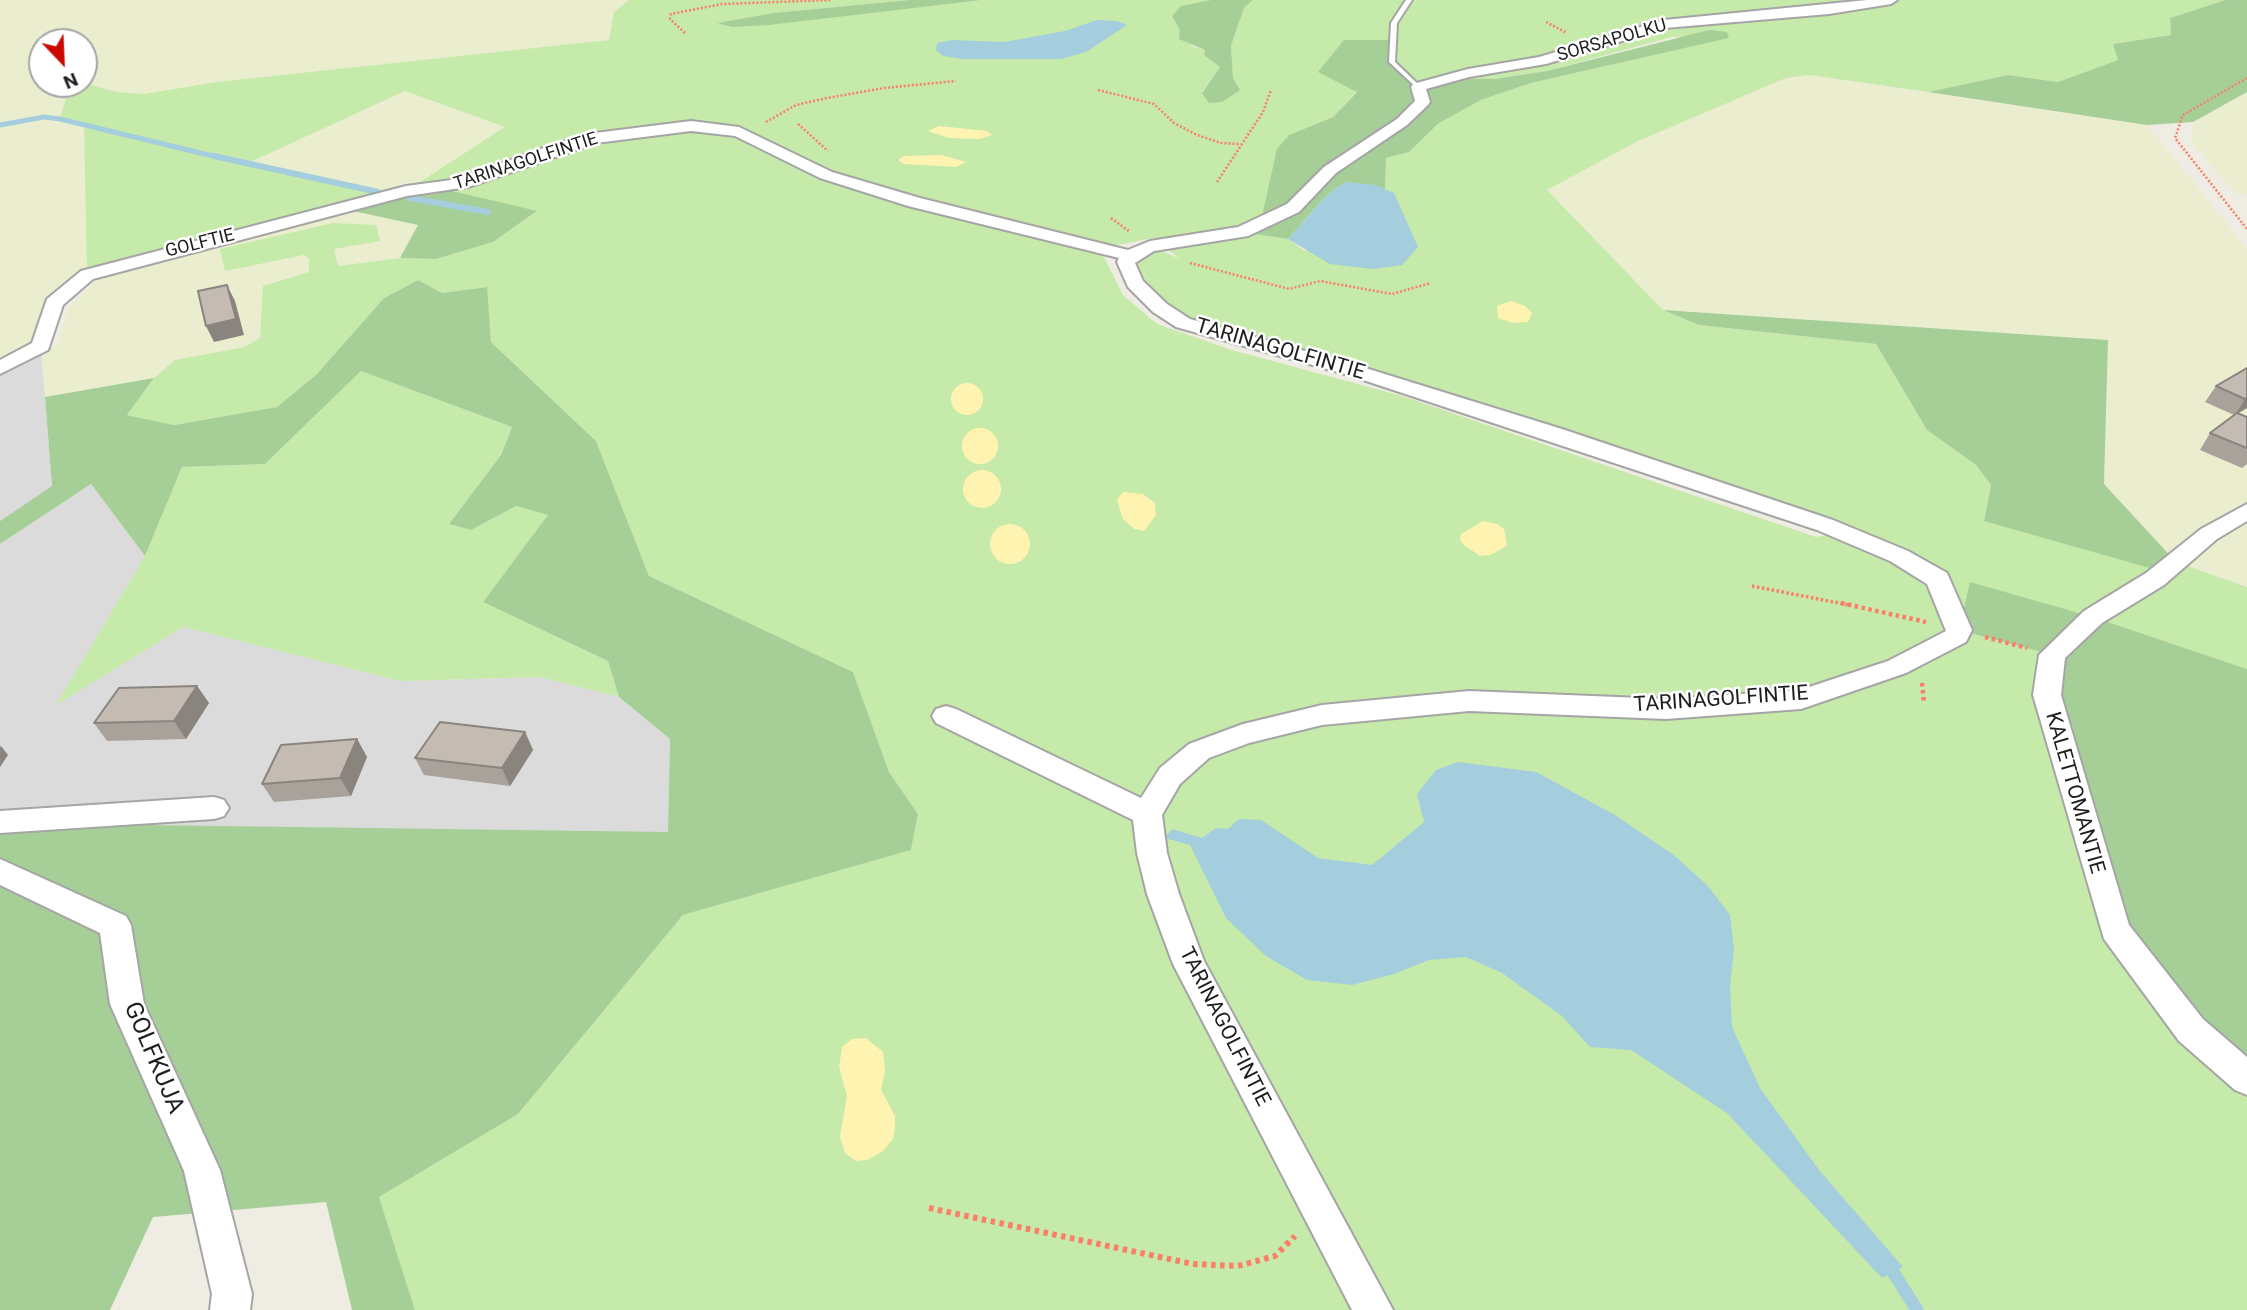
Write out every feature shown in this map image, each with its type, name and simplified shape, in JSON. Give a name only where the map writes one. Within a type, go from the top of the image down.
[{"type":"street","name":"SORSAPOLKU","points":[[1418,87],[1468,73],[1541,61],[1664,24],[1760,13],[1829,10],[1891,0]]},
{"type":"street","points":[[1131,256],[1150,246],[1242,232],[1293,208],[1329,170],[1402,122],[1416,109],[1423,102],[1418,87]]},
{"type":"street","name":"TARINAGOLFINTIE","points":[[444,189],[595,138],[691,126],[744,134],[826,175],[914,202],[1131,256],[1126,262],[1135,283],[1160,308],[1183,323],[1352,370],[1825,525],[1899,556],[1938,579],[1959,630],[1956,636],[1896,667],[1801,699],[1666,709],[1469,701],[1322,715],[1242,734],[1199,751],[1170,776],[1147,814],[1152,853],[1163,894],[1189,964],[1373,1310]]},
{"type":"street","name":"GOLFTIE","points":[[0,368],[41,346],[54,303],[86,275],[406,191],[444,189]]},
{"type":"street","points":[[2052,655],[2092,617],[2155,579],[2209,534],[2247,512]]},
{"type":"street","name":"KALETTOMANTIE","points":[[2052,655],[2046,695],[2115,930],[2191,1030],[2247,1079]]},
{"type":"street","points":[[946,716],[1147,814]]},
{"type":"street","points":[[0,822],[214,808]]},
{"type":"street","name":"GOLFKUJA","points":[[0,871],[115,925],[127,1004],[202,1170],[232,1294],[230,1310]]},
{"type":"lane","points":[[1409,0],[1394,23],[1392,62],[1418,87]]},
{"type":"path","points":[[685,33],[670,19],[671,14],[722,4],[831,0]]},
{"type":"path","points":[[2247,78],[2183,115],[2175,138],[2247,229]]},
{"type":"path","points":[[744,134],[806,103],[884,88],[956,81]]},
{"type":"path","points":[[1098,90],[1154,104],[1174,123],[1197,135],[1221,144],[1238,144]]},
{"type":"path","points":[[1217,182],[1263,112],[1271,90]]},
{"type":"path","points":[[1150,246],[1183,261],[1289,289],[1320,281],[1392,294],[1431,283]]},
{"type":"path","points":[[1752,586],[1775,587],[1959,630],[2052,655]]},
{"type":"path","points":[[929,1208],[1193,1264],[1238,1266],[1275,1256],[1320,1210]]},
{"type":"shaded area","points":[[41,346],[52,486],[0,521],[0,368]]},
{"type":"shaded area","points":[[91,484],[145,556],[57,704],[183,627],[400,681],[539,677],[619,697],[670,739],[668,833],[0,823],[0,544]]},
{"type":"green space","points":[[0,0],[629,0],[614,12],[609,40],[217,82],[144,94],[117,92],[98,87],[98,28],[28,28],[28,98],[66,98],[60,119],[84,125],[87,275],[54,303],[41,346],[0,368]]},
{"type":"green space","points":[[629,0],[909,0],[773,13],[718,23],[732,27],[982,0],[1211,0],[1172,16],[1192,46],[1205,50],[1204,55],[1220,67],[1202,92],[1233,78],[1231,46],[1244,8],[1253,0],[2225,0],[2170,18],[2171,35],[2113,44],[2119,60],[2058,82],[2008,75],[1928,92],[1810,75],[1786,78],[1638,141],[1547,190],[1663,310],[1699,325],[1876,344],[1927,430],[1976,465],[1991,485],[1984,520],[2176,562],[2247,587],[2247,669],[2093,617],[1959,630],[2052,655],[2247,1093],[2247,1310],[415,1310],[379,1197],[518,1114],[683,915],[911,850],[918,814],[889,772],[853,672],[649,576],[596,441],[491,342],[486,287],[442,293],[418,280],[384,298],[316,375],[278,407],[174,425],[127,415],[154,378],[175,360],[245,347],[260,338],[263,286],[309,272],[309,259],[304,255],[225,271],[220,249],[333,223],[376,225],[380,241],[334,249],[338,266],[400,258],[436,259],[493,242],[536,212],[445,189],[406,191],[505,127],[405,91],[246,164],[378,192],[357,205],[87,275],[84,125],[60,119],[66,98],[98,98],[98,87],[117,92],[144,94],[217,82],[609,40],[614,12]],"holes":[[[1672,37],[1728,38],[1531,83],[1481,100],[1439,123],[1409,152],[1386,158],[1385,189],[1394,194],[1305,251],[1288,239],[1244,232],[1260,226],[1267,196],[1289,135],[1333,117],[1357,91],[1418,87],[1444,78],[1494,79],[1547,71]],[[1154,238],[1180,259],[1150,246],[1131,256],[1135,283],[1183,323],[1315,359],[1330,357],[1383,380],[1841,533],[1816,537],[1402,396],[1232,350],[1157,324],[1123,295],[1103,255],[1117,245]]]},
{"type":"green space","points":[[909,0],[982,0],[769,25],[732,27],[717,23],[773,13]]},
{"type":"green space","points":[[1211,0],[1253,0],[1244,8],[1231,46],[1233,78],[1240,90],[1222,102],[1209,103],[1202,93],[1220,67],[1204,55],[1205,50],[1179,39],[1180,30],[1172,16],[1181,6]]},
{"type":"green space","points":[[2225,0],[2247,0],[2247,92],[2193,122],[2147,125],[1928,92],[2008,75],[2058,82],[2118,60],[2113,44],[2171,35],[2170,18]]},
{"type":"green space","points":[[1709,30],[1727,32],[1729,38],[1531,83],[1481,100],[1439,123],[1409,152],[1386,158],[1385,189],[1345,182],[1326,196],[1288,239],[1242,232],[1260,225],[1277,149],[1289,135],[1333,117],[1357,92],[1318,72],[1344,40],[1394,40],[1392,62],[1418,87],[1444,78],[1494,79],[1547,71]]},
{"type":"green space","points":[[1810,75],[2147,125],[2247,249],[2247,587],[2176,562],[2104,484],[2108,340],[1663,310],[1546,190],[1638,141],[1786,78]]},
{"type":"green space","points":[[405,91],[506,128],[406,191],[378,192],[245,164]]},
{"type":"green space","points":[[2247,92],[2247,194],[2235,193],[2192,143],[2193,122]]},
{"type":"green space","points":[[444,189],[537,211],[493,242],[436,259],[400,258],[418,225],[344,209],[357,205],[378,192]]},
{"type":"green space","points":[[356,211],[419,225],[400,258],[338,266],[334,249],[379,241],[220,249],[225,271],[304,255],[309,259],[309,272],[263,286],[260,338],[245,347],[175,360],[154,378],[45,397],[41,354],[58,344],[68,308],[99,278]]},
{"type":"green space","points":[[418,280],[442,293],[487,287],[491,342],[596,441],[649,576],[853,672],[889,772],[918,814],[911,850],[683,915],[518,1114],[379,1197],[415,1310],[352,1310],[326,1202],[153,1217],[110,1310],[0,1310],[0,823],[668,832],[670,739],[619,697],[608,661],[483,602],[548,515],[516,506],[471,530],[449,524],[501,455],[512,427],[361,371],[265,464],[182,467],[145,556],[91,484],[0,544],[0,521],[52,486],[45,397],[154,378],[127,415],[174,425],[277,407],[316,375],[384,298]]},
{"type":"green space","points":[[1663,310],[2108,340],[2104,484],[2176,562],[2164,572],[1984,521],[1991,485],[1976,465],[1927,430],[1876,344],[1699,325]]},
{"type":"green space","points":[[361,371],[512,427],[501,455],[449,524],[471,530],[516,506],[549,515],[483,602],[608,661],[619,697],[539,677],[400,681],[183,627],[56,705],[145,556],[182,467],[265,464]]},
{"type":"green space","points":[[1970,582],[2093,617],[2247,669],[2247,1093],[2115,930],[2052,655],[1959,630]]},
{"type":"sand","points":[[939,126],[987,131],[992,135],[980,139],[949,138],[928,131]]},
{"type":"sand","points":[[942,155],[966,162],[956,167],[904,164],[898,160],[904,156]]},
{"type":"sand","points":[[1511,301],[1525,306],[1532,313],[1528,322],[1513,323],[1498,318],[1497,306]]},
{"type":"sand","points":[[967,383],[979,387],[983,399],[979,411],[967,415],[955,411],[951,399],[955,387]]},
{"type":"sand","points":[[980,428],[992,434],[998,446],[992,458],[980,464],[968,458],[962,446],[968,434]]},
{"type":"sand","points":[[982,470],[995,476],[1001,489],[995,502],[982,508],[969,502],[963,489],[969,476]]},
{"type":"sand","points":[[1123,492],[1143,494],[1155,503],[1156,515],[1144,531],[1134,529],[1123,519],[1117,500]]},
{"type":"sand","points":[[1483,521],[1497,524],[1504,529],[1507,546],[1490,555],[1480,556],[1460,540],[1461,534]]},
{"type":"sand","points":[[1010,524],[1018,525],[1024,530],[1029,536],[1029,552],[1024,558],[1018,563],[1010,564],[1002,563],[996,558],[991,552],[990,544],[991,536],[996,530],[1002,525]]},
{"type":"sand","points":[[866,1038],[883,1052],[885,1071],[881,1090],[895,1116],[895,1128],[893,1139],[882,1152],[867,1160],[856,1161],[845,1153],[840,1137],[847,1096],[839,1067],[842,1047],[852,1039]]},
{"type":"water","points":[[1097,20],[1117,21],[1127,25],[1086,52],[1061,59],[963,59],[943,56],[936,50],[937,43],[952,40],[1004,42],[1065,31]]},
{"type":"water","points":[[1345,182],[1376,185],[1394,193],[1418,247],[1402,265],[1373,269],[1330,264],[1288,239],[1326,196]]},
{"type":"water","points":[[1458,762],[1536,772],[1615,815],[1675,856],[1708,886],[1730,915],[1734,949],[1730,986],[1732,1027],[1760,1088],[1819,1170],[1903,1267],[1882,1278],[1727,1113],[1631,1050],[1590,1047],[1562,1016],[1502,973],[1466,957],[1429,960],[1394,974],[1352,985],[1307,980],[1266,956],[1226,918],[1190,845],[1165,838],[1172,829],[1202,838],[1216,828],[1228,829],[1239,819],[1261,820],[1318,858],[1372,865],[1424,822],[1417,794],[1436,770]]},
{"type":"building","points":[[227,285],[236,319],[206,326],[198,291]]},
{"type":"building","points":[[2247,368],[2247,398],[2216,386]]},
{"type":"building","points":[[2237,413],[2247,417],[2247,448],[2210,433]]},
{"type":"building","points":[[197,686],[174,721],[94,723],[119,688]]},
{"type":"building","points":[[440,722],[525,732],[502,768],[415,758]]},
{"type":"building","points":[[357,739],[340,778],[262,784],[281,745]]},
{"type":"waterway","points":[[0,125],[44,117],[60,119],[221,158]]},
{"type":"waterway","points":[[214,156],[378,192]]},
{"type":"waterway","points":[[410,198],[488,212]]},
{"type":"waterway","points":[[1893,1272],[1917,1310]]}]
